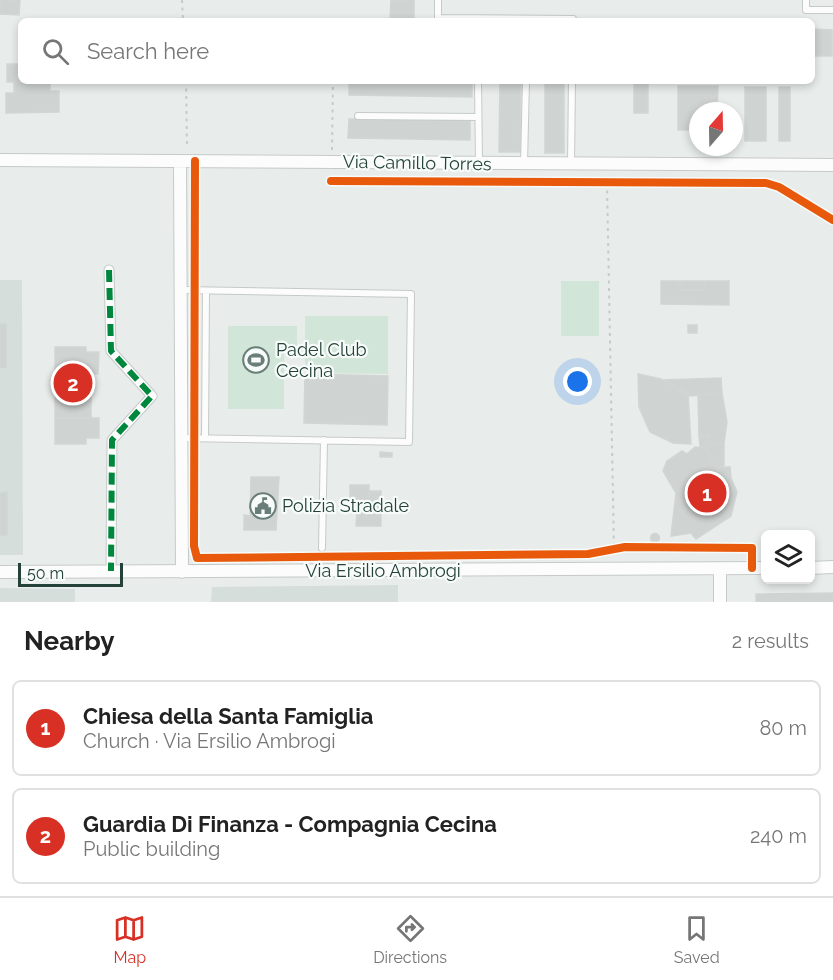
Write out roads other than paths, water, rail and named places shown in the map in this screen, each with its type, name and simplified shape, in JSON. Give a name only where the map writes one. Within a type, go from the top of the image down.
[{"type":"street","name":"Via Camillo Torres","points":[[0,160],[833,165]]},
{"type":"street","points":[[182,572],[184,161]]},
{"type":"street","points":[[109,270],[111,351],[152,396],[112,440],[111,571]]},
{"type":"street","points":[[815,568],[833,567]]},
{"type":"street","name":"Via Ersilio Ambrogi","points":[[0,572],[761,568]]},
{"type":"street","points":[[720,569],[720,602]]},
{"type":"lane","points":[[438,0],[438,18]]},
{"type":"lane","points":[[806,0],[806,10],[833,10]]},
{"type":"lane","points":[[478,84],[479,163]]},
{"type":"lane","points":[[524,164],[526,84]]},
{"type":"lane","points":[[571,164],[572,84]]},
{"type":"lane","points":[[358,116],[478,117]]},
{"type":"lane","points":[[182,291],[411,294],[409,442],[182,438]]},
{"type":"lane","points":[[205,438],[206,291]]},
{"type":"lane","points":[[322,548],[324,440]]},
{"type":"place","name":"Padel Club Cecina","points":[[256,360]]},
{"type":"place","name":"Guardia Di Finanza - Compagnia Cecina","points":[[73,383]]},
{"type":"place","name":"Chiesa della Santa Famiglia","points":[[707,493]]},
{"type":"place","name":"Polizia Stradale","points":[[263,506]]}]
